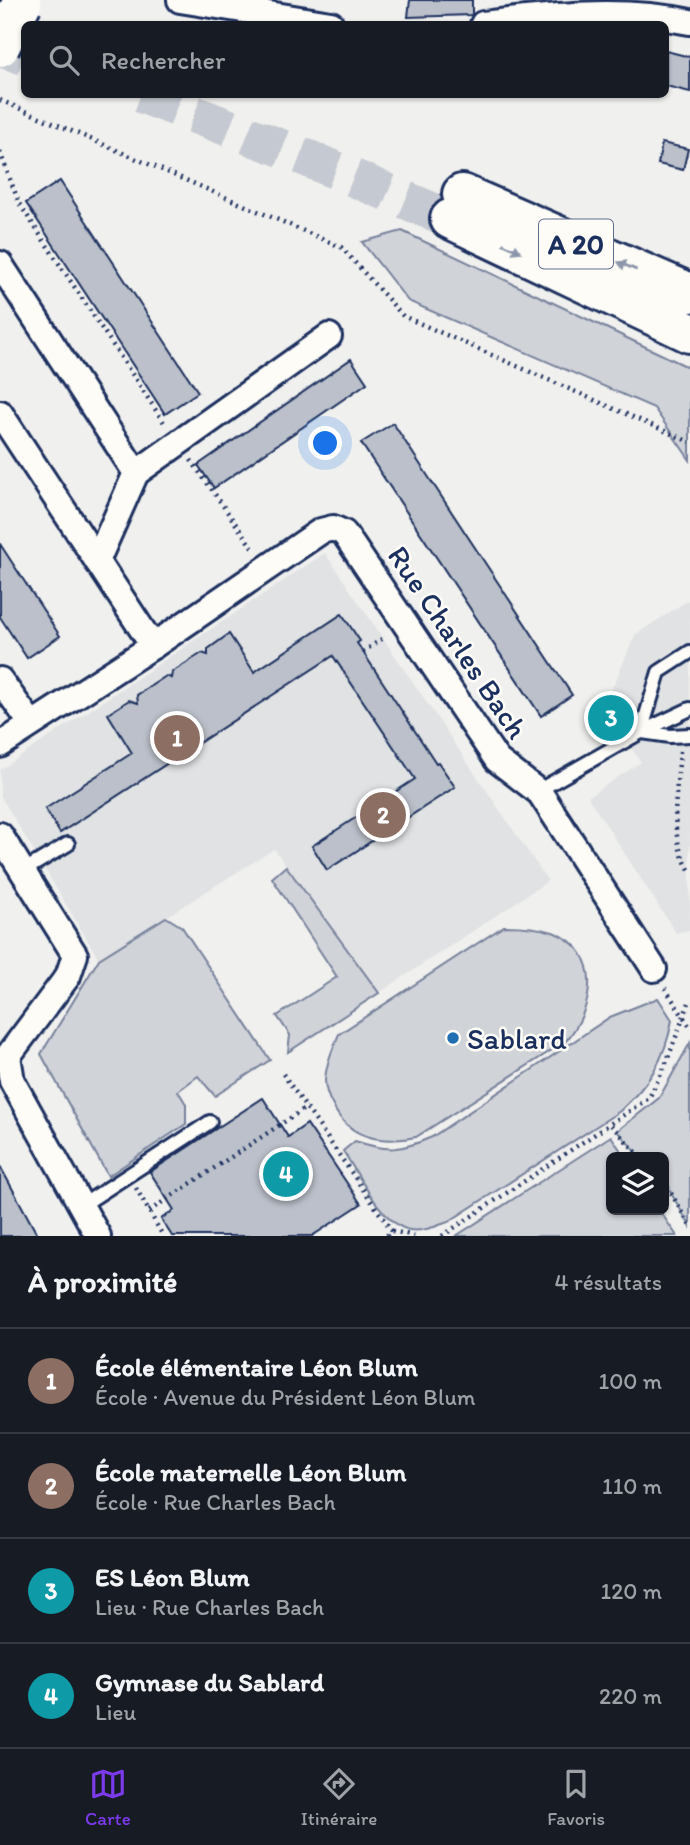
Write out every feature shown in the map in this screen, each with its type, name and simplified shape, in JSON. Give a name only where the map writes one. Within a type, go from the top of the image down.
[{"type":"main road","points":[[0,47],[22,3]]},
{"type":"main road","name":"A 20","points":[[690,293],[456,206],[690,333]]},
{"type":"street","points":[[180,0],[312,21]]},
{"type":"street","points":[[505,21],[557,14],[666,17],[690,22]]},
{"type":"street","points":[[0,264],[136,472]]},
{"type":"street","points":[[97,561],[136,472],[329,336]]},
{"type":"street","points":[[0,414],[153,646]]},
{"type":"street","name":"Rue Charles Bach","points":[[0,745],[153,646],[321,531],[333,527],[344,533],[353,543],[497,760],[540,793],[654,969]]},
{"type":"street","points":[[0,680],[31,723]]},
{"type":"street","points":[[0,835],[75,955],[68,976],[8,1056],[8,1066],[12,1081],[98,1236]]},
{"type":"lane","points":[[641,732],[659,672],[690,652]]},
{"type":"lane","points":[[540,793],[548,785],[641,732],[690,709]]},
{"type":"lane","points":[[641,732],[670,736],[690,735]]},
{"type":"lane","points":[[23,871],[68,844]]},
{"type":"lane","points":[[81,1206],[210,1122]]},
{"type":"path","points":[[0,100],[341,247],[403,316],[690,442]]},
{"type":"path","points":[[0,152],[19,203],[154,407]]},
{"type":"path","points":[[178,443],[220,496],[266,568]]},
{"type":"path","points":[[363,652],[405,624]]},
{"type":"path","points":[[670,736],[680,748],[674,832],[680,854],[690,872]]},
{"type":"path","points":[[654,969],[690,1027]]},
{"type":"path","points":[[442,1236],[649,1098],[690,1000]]},
{"type":"path","points":[[284,1074],[392,1231],[415,1236]]},
{"type":"path","points":[[149,1211],[307,1107]]},
{"type":"path","points":[[611,1125],[636,1152]]},
{"type":"path","points":[[129,1175],[163,1236]]},
{"type":"path","points":[[669,1190],[690,1226]]},
{"type":"path","points":[[386,1236],[392,1231]]},
{"type":"shaded area","points":[[402,231],[690,368],[690,460],[654,408],[408,301],[362,242]]},
{"type":"shaded area","points":[[325,553],[548,881],[379,993],[274,849],[99,959],[0,795],[0,770]]},
{"type":"shaded area","points":[[690,599],[690,930],[676,933],[588,797],[641,762],[618,728],[599,720],[635,635]]},
{"type":"shaded area","points":[[286,866],[379,993],[288,1052],[290,1035],[277,1016],[337,977],[272,878]]},
{"type":"shaded area","points":[[166,917],[182,927],[270,1060],[215,1096],[198,1076],[178,1091],[186,1104],[186,1124],[108,1176],[41,1054],[99,959]]},
{"type":"shaded area","name":"Sablard","points":[[504,926],[553,932],[569,941],[580,953],[587,966],[588,997],[576,1028],[566,1041],[416,1137],[379,1139],[348,1126],[333,1106],[325,1083],[328,1062],[339,1034]]},
{"type":"shaded area","points":[[658,998],[672,1020],[669,1034],[654,1070],[630,1101],[620,1111],[448,1222],[420,1230],[400,1226],[381,1209],[343,1151],[355,1141],[376,1147],[394,1148],[432,1137],[610,1017]]},
{"type":"shaded area","points":[[690,1043],[690,1226],[669,1190],[669,1152],[636,1152],[617,1131],[659,1098]]},
{"type":"shaded area","points":[[611,1136],[622,1152],[606,1152],[606,1215],[662,1215],[677,1236],[456,1236]]},
{"type":"building","points":[[410,0],[472,0],[472,15],[408,17]]},
{"type":"building","points":[[669,52],[690,57],[690,92],[669,87]]},
{"type":"building","points":[[662,143],[688,149],[683,170],[658,164]]},
{"type":"building","points":[[60,181],[198,392],[165,414],[26,203]]},
{"type":"building","points":[[351,359],[367,383],[214,488],[198,465]]},
{"type":"building","points":[[393,423],[572,695],[541,716],[361,443]]},
{"type":"building","points":[[0,544],[60,636],[27,658],[0,617]]},
{"type":"building","points":[[342,614],[360,641],[357,643],[436,763],[438,762],[455,787],[327,870],[312,846],[415,779],[333,656],[60,833],[45,809],[132,753],[108,714],[129,700],[138,703],[137,695],[166,676],[171,678],[172,672],[202,653],[208,655],[208,649],[229,634],[254,672]]},
{"type":"building","points":[[263,1098],[288,1137],[307,1124],[361,1204],[312,1236],[172,1236],[161,1219],[174,1210],[150,1172]]},
{"type":"building","points":[[0,1166],[38,1236],[0,1236]]},
{"type":"tunnel","points":[[0,48],[21,55]]},
{"type":"tunnel","points":[[151,98],[302,156],[450,219]]},
{"type":"place","name":"ES Léon Blum","points":[[611,718]]},
{"type":"place","name":"École élémentaire Léon Blum","points":[[177,738]]},
{"type":"place","name":"École maternelle Léon Blum","points":[[383,815]]},
{"type":"place","name":"Sablard","points":[[453,1038]]},
{"type":"place","name":"Gymnase du Sablard","points":[[286,1174]]}]
